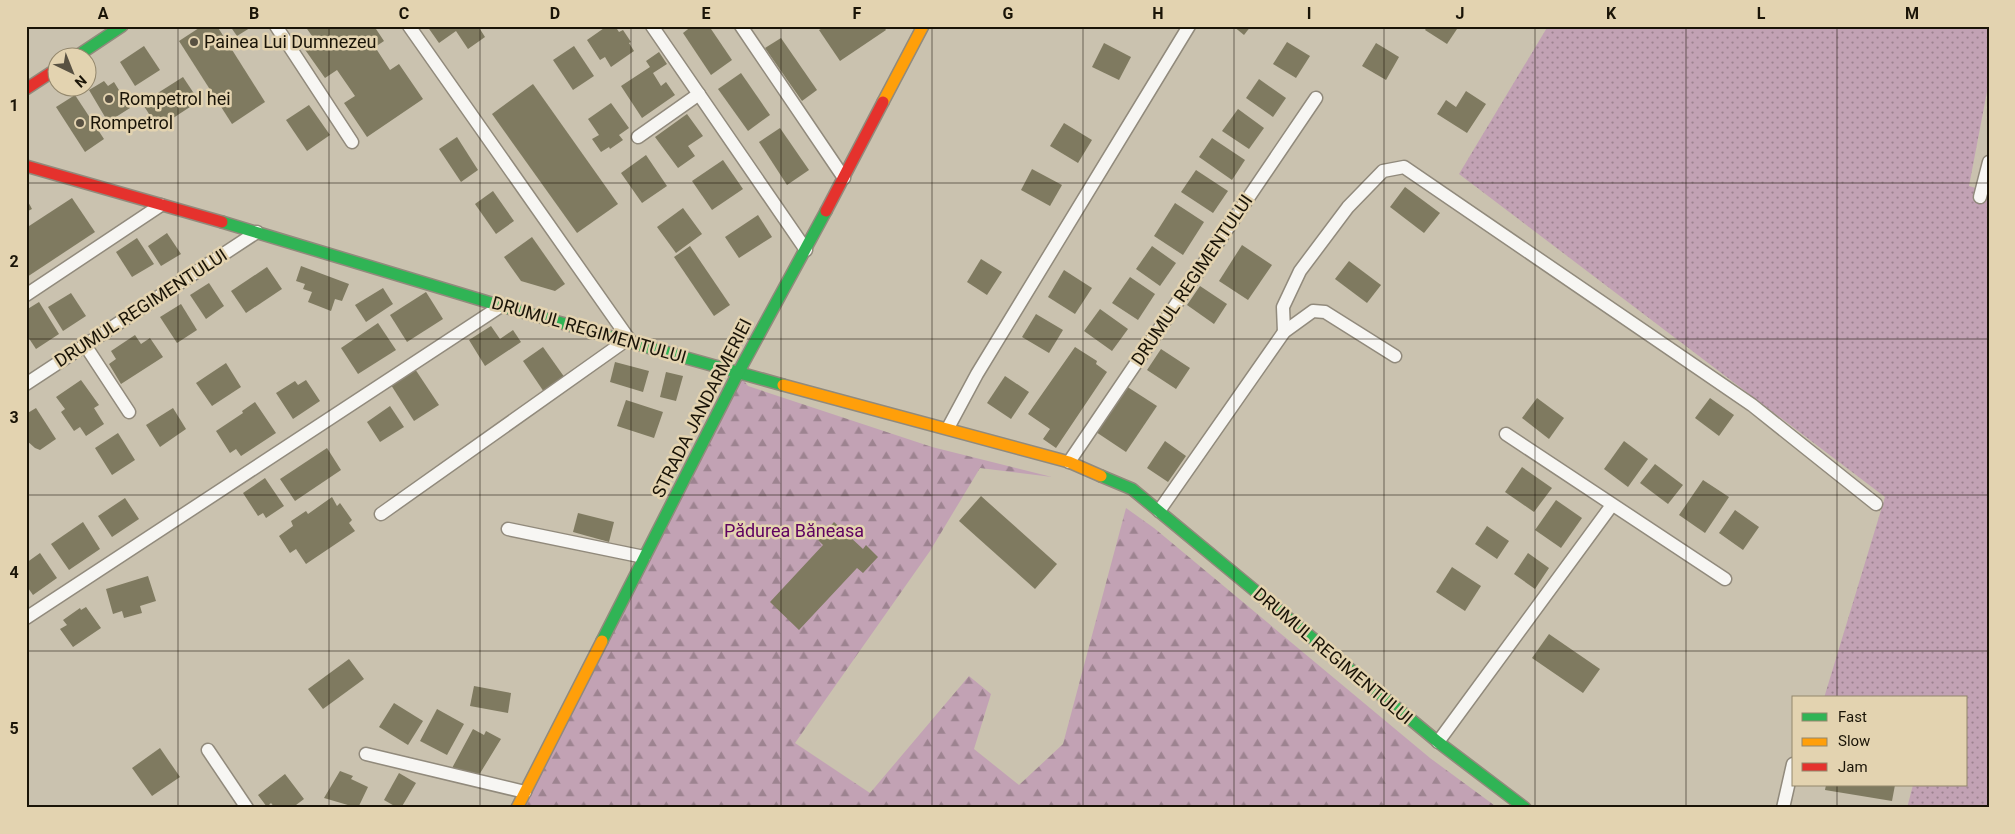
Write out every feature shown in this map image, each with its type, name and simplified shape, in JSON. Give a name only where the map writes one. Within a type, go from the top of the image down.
[{"type":"street","points":[[86,48],[108,30],[122,26]]},
{"type":"street","points":[[276,26],[352,142]]},
{"type":"street","points":[[381,514],[628,342],[409,26]]},
{"type":"street","points":[[652,26],[806,250]]},
{"type":"street","points":[[741,26],[844,178]]},
{"type":"street","name":"STRADA JANDARMERIEI","points":[[516,808],[738,373],[806,250],[923,26]]},
{"type":"street","points":[[948,428],[977,374],[1189,26]]},
{"type":"street","points":[[26,89],[48,75]]},
{"type":"street","points":[[638,137],[699,94]]},
{"type":"street","name":"DRUMUL REGIMENTULUI","points":[[1069,462],[1316,98]]},
{"type":"street","points":[[1980,197],[1989,162]]},
{"type":"street","name":"DRUMUL REGIMENTULUI","points":[[26,166],[257,232],[501,306],[738,373],[1069,462],[1132,489],[1438,742],[1525,808]]},
{"type":"street","points":[[1284,332],[1283,307],[1300,272],[1348,207],[1383,171],[1404,166],[1752,405],[1876,504]]},
{"type":"street","points":[[26,295],[161,205]]},
{"type":"street","name":"DRUMUL REGIMENTULUI","points":[[26,384],[257,232]]},
{"type":"street","points":[[26,618],[501,306]]},
{"type":"street","points":[[1159,511],[1284,332],[1313,311],[1325,312],[1395,356]]},
{"type":"street","points":[[85,345],[129,412]]},
{"type":"street","points":[[1506,434],[1725,579]]},
{"type":"street","points":[[1438,742],[1612,505]]},
{"type":"street","points":[[508,528],[644,557]]},
{"type":"street","points":[[208,750],[247,808]]},
{"type":"street","points":[[366,754],[525,792]]},
{"type":"street","points":[[1782,808],[1792,771]]},
{"type":"green space","points":[[1548,26],[1989,26],[1989,81],[1969,186],[1989,192],[1989,808],[1907,808],[1913,786],[1968,786],[1968,696],[1825,696],[1885,497],[1459,174]]},
{"type":"green space","name":"Pădurea Băneasa","points":[[738,373],[748,386],[932,447],[1052,477],[980,468],[930,551],[795,743],[870,793],[969,676],[991,694],[974,749],[1019,785],[1063,744],[1126,508],[1154,528],[1430,758],[1498,808],[517,808]]},
{"type":"building","points":[[202,26],[217,26],[265,102],[232,124],[179,41]]},
{"type":"building","points":[[230,26],[253,26],[237,36]]},
{"type":"building","points":[[305,26],[374,26],[384,41],[375,47],[390,70],[399,64],[423,99],[367,137],[344,103],[355,96],[337,70],[325,78],[301,44],[312,36]]},
{"type":"building","points":[[427,26],[478,26],[485,37],[468,49],[456,31],[439,43]]},
{"type":"building","points":[[607,26],[615,26],[619,32],[623,30],[631,42],[629,43],[634,51],[611,67],[605,57],[600,60],[587,40]]},
{"type":"building","points":[[692,26],[709,26],[732,60],[711,75],[683,33]]},
{"type":"building","points":[[826,26],[883,26],[886,30],[840,61],[819,30]]},
{"type":"building","points":[[1233,26],[1251,26],[1244,35]]},
{"type":"building","points":[[1428,26],[1459,26],[1447,44],[1425,30]]},
{"type":"building","points":[[781,38],[817,90],[802,101],[765,48]]},
{"type":"building","points":[[1287,42],[1310,56],[1296,78],[1273,64]]},
{"type":"building","points":[[1104,43],[1131,57],[1119,80],[1092,67]]},
{"type":"building","points":[[1376,43],[1399,57],[1386,80],[1362,66]]},
{"type":"building","points":[[144,46],[160,70],[135,86],[120,62]]},
{"type":"building","points":[[574,46],[594,76],[573,90],[553,60]]},
{"type":"building","points":[[659,52],[667,64],[653,73],[661,86],[666,82],[675,95],[642,118],[621,86],[650,67],[646,61]]},
{"type":"building","points":[[741,73],[770,115],[748,131],[718,89]]},
{"type":"building","points":[[183,77],[199,101],[158,128],[142,103]]},
{"type":"building","points":[[1259,79],[1286,98],[1273,117],[1246,98]]},
{"type":"building","name":"Rompetrol hei","points":[[104,81],[108,86],[114,82],[130,108],[108,122],[94,98],[98,98],[98,85]]},
{"type":"building","points":[[533,84],[618,204],[577,233],[492,114]]},
{"type":"building","points":[[1466,91],[1486,104],[1467,133],[1437,114],[1446,100],[1456,107]]},
{"type":"building","name":"Rompetrol","points":[[70,98],[77,98],[104,139],[85,152],[56,107]]},
{"type":"building","points":[[611,103],[629,128],[619,135],[623,140],[610,149],[609,147],[601,152],[592,139],[599,135],[588,119]]},
{"type":"building","points":[[309,105],[330,135],[307,151],[286,120]]},
{"type":"building","points":[[1238,109],[1264,128],[1249,149],[1222,131]]},
{"type":"building","points":[[687,114],[703,136],[688,146],[695,156],[678,168],[655,137]]},
{"type":"building","points":[[1064,123],[1092,140],[1078,163],[1050,146]]},
{"type":"building","points":[[780,128],[809,170],[787,185],[759,142]]},
{"type":"building","points":[[457,137],[478,170],[461,182],[439,149]]},
{"type":"building","points":[[1212,138],[1245,160],[1232,180],[1199,157]]},
{"type":"building","points":[[646,155],[667,186],[642,203],[621,173]]},
{"type":"building","points":[[723,160],[743,189],[712,210],[692,181]]},
{"type":"building","points":[[1032,169],[1062,185],[1050,206],[1021,190]]},
{"type":"building","points":[[1196,170],[1228,191],[1213,213],[1181,192]]},
{"type":"building","points":[[1405,187],[1440,213],[1424,233],[1390,207]]},
{"type":"building","points":[[493,191],[514,221],[496,234],[475,204]]},
{"type":"building","points":[[26,198],[32,209],[26,212]]},
{"type":"building","points":[[72,198],[95,232],[27,277],[26,228]]},
{"type":"building","points":[[1175,203],[1204,222],[1183,255],[1154,236]]},
{"type":"building","points":[[683,208],[702,234],[676,253],[657,227]]},
{"type":"building","points":[[758,215],[772,237],[739,258],[725,237]]},
{"type":"building","points":[[167,233],[181,254],[161,266],[148,246]]},
{"type":"building","points":[[532,237],[565,284],[555,291],[521,281],[504,257]]},
{"type":"building","points":[[137,238],[154,264],[132,277],[116,252]]},
{"type":"building","points":[[1242,245],[1272,265],[1248,300],[1219,281]]},
{"type":"building","points":[[690,246],[730,305],[714,316],[674,257]]},
{"type":"building","points":[[1152,246],[1176,263],[1160,286],[1136,269]]},
{"type":"building","points":[[981,259],[1002,272],[987,295],[967,282]]},
{"type":"building","points":[[1349,261],[1381,285],[1367,303],[1335,279]]},
{"type":"building","points":[[301,266],[349,284],[342,301],[335,299],[331,311],[308,302],[312,292],[303,289],[305,284],[296,281]]},
{"type":"building","points":[[267,267],[282,289],[246,313],[231,291]]},
{"type":"building","points":[[1064,270],[1092,288],[1075,314],[1048,297]]},
{"type":"building","points":[[1130,277],[1155,294],[1138,320],[1112,303]]},
{"type":"building","points":[[209,283],[224,306],[206,319],[190,295]]},
{"type":"building","points":[[1200,286],[1227,304],[1214,324],[1187,305]]},
{"type":"building","points":[[383,288],[393,304],[366,322],[355,305]]},
{"type":"building","points":[[426,292],[443,319],[407,342],[390,315]]},
{"type":"building","points":[[71,293],[86,316],[63,331],[48,307]]},
{"type":"building","points":[[39,302],[59,334],[36,349],[26,334],[26,310]]},
{"type":"building","points":[[181,304],[197,330],[177,343],[160,317]]},
{"type":"building","points":[[1100,309],[1128,329],[1112,351],[1084,331]]},
{"type":"building","points":[[1036,314],[1063,330],[1049,353],[1022,337]]},
{"type":"building","points":[[378,323],[396,350],[358,374],[341,348]]},
{"type":"building","points":[[491,326],[500,339],[513,330],[521,342],[485,366],[469,340]]},
{"type":"building","points":[[135,335],[141,344],[150,338],[163,357],[121,384],[109,364],[116,359],[111,351]]},
{"type":"building","points":[[543,347],[565,378],[544,392],[523,361]]},
{"type":"building","points":[[1075,347],[1097,361],[1096,364],[1107,372],[1056,448],[1043,439],[1050,429],[1028,414]]},
{"type":"building","points":[[1161,349],[1190,368],[1176,389],[1147,370]]},
{"type":"building","points":[[615,362],[649,371],[643,392],[610,382]]},
{"type":"building","points":[[226,363],[241,387],[212,406],[196,383]]},
{"type":"building","points":[[415,369],[439,405],[414,421],[391,385]]},
{"type":"building","points":[[666,372],[683,376],[676,401],[660,397]]},
{"type":"building","points":[[1005,376],[1029,392],[1011,419],[987,403]]},
{"type":"building","points":[[81,380],[99,405],[94,408],[104,424],[86,436],[80,427],[74,431],[61,412],[65,409],[56,397]]},
{"type":"building","points":[[306,380],[320,401],[293,419],[276,393],[295,381],[298,385]]},
{"type":"building","points":[[1126,386],[1157,406],[1126,452],[1096,432]]},
{"type":"building","points":[[1537,398],[1564,418],[1549,439],[1522,418]]},
{"type":"building","points":[[1710,398],[1734,415],[1719,436],[1695,418]]},
{"type":"building","points":[[626,400],[663,412],[654,438],[617,426]]},
{"type":"building","points":[[255,402],[276,433],[241,456],[236,449],[230,453],[216,431],[243,413],[242,411]]},
{"type":"building","points":[[390,406],[404,427],[380,442],[367,422]]},
{"type":"building","points":[[36,408],[56,439],[40,450],[26,440],[26,414]]},
{"type":"building","points":[[173,408],[186,429],[160,447],[146,425]]},
{"type":"building","points":[[118,433],[135,460],[112,475],[95,448]]},
{"type":"building","points":[[1165,441],[1186,456],[1168,482],[1147,468]]},
{"type":"building","points":[[1624,441],[1648,459],[1628,487],[1604,469]]},
{"type":"building","points":[[327,448],[341,470],[295,501],[280,479]]},
{"type":"building","points":[[1655,464],[1683,485],[1668,504],[1640,483]]},
{"type":"building","points":[[1522,467],[1552,488],[1534,512],[1505,492]]},
{"type":"building","points":[[265,478],[284,506],[266,518],[263,513],[258,516],[243,493]]},
{"type":"building","points":[[1703,480],[1729,497],[1705,533],[1679,515]]},
{"type":"building","points":[[981,496],[1057,564],[1035,589],[959,521]]},
{"type":"building","points":[[332,497],[337,506],[340,503],[352,520],[349,523],[355,531],[306,564],[296,549],[290,553],[279,536],[293,526],[291,521],[306,511],[308,514]]},
{"type":"building","points":[[125,498],[139,519],[112,537],[98,516]]},
{"type":"building","points":[[1556,500],[1582,518],[1561,548],[1535,530]]},
{"type":"building","points":[[1735,510],[1759,527],[1743,550],[1719,533]]},
{"type":"building","points":[[578,513],[614,522],[609,542],[573,532]]},
{"type":"building","points":[[83,522],[100,549],[69,570],[51,544]]},
{"type":"building","points":[[834,522],[863,549],[866,545],[878,557],[863,573],[857,568],[799,630],[770,602],[823,545],[818,540]]},
{"type":"building","points":[[1487,526],[1509,541],[1497,559],[1475,544]]},
{"type":"building","points":[[40,553],[57,578],[33,595],[26,585],[26,563]]},
{"type":"building","points":[[1528,553],[1549,568],[1535,589],[1514,574]]},
{"type":"building","points":[[1452,567],[1481,586],[1465,611],[1436,592]]},
{"type":"building","points":[[148,576],[156,601],[140,606],[142,613],[124,618],[122,611],[113,614],[106,589]]},
{"type":"building","points":[[86,607],[101,628],[73,647],[60,629],[67,625],[63,620],[80,608],[81,610]]},
{"type":"building","points":[[1549,634],[1600,669],[1583,693],[1532,658]]},
{"type":"building","points":[[349,659],[364,679],[323,709],[308,689]]},
{"type":"building","points":[[474,686],[511,693],[508,713],[470,706]]},
{"type":"building","points":[[394,703],[423,721],[408,745],[379,727]]},
{"type":"building","points":[[437,709],[464,724],[447,755],[420,741]]},
{"type":"building","points":[[473,729],[484,735],[486,731],[501,739],[479,775],[451,770]]},
{"type":"building","points":[[160,748],[180,777],[152,796],[132,768]]},
{"type":"building","points":[[340,771],[353,776],[351,779],[368,787],[358,808],[324,798]]},
{"type":"building","points":[[399,773],[416,783],[401,808],[384,800]]},
{"type":"building","points":[[285,774],[304,799],[292,808],[275,808],[271,803],[267,807],[258,795]]},
{"type":"building","points":[[1826,786],[1895,786],[1892,801],[1825,790]]},
{"type":"traffic: fast","points":[[89,48],[122,26]]},
{"type":"traffic: fast","points":[[602,641],[738,373],[826,211]]},
{"type":"traffic: fast","points":[[222,222],[501,306],[783,385]]},
{"type":"traffic: fast","points":[[1101,476],[1132,489],[1438,742],[1525,808]]},
{"type":"traffic: slow","points":[[883,102],[923,26]]},
{"type":"traffic: slow","points":[[783,385],[1069,462],[1101,476]]},
{"type":"traffic: slow","points":[[517,808],[602,641]]},
{"type":"traffic: jam","points":[[26,89],[48,75]]},
{"type":"traffic: jam","points":[[826,211],[883,102]]},
{"type":"traffic: jam","points":[[26,166],[222,222]]},
{"type":"place","name":"Painea Lui Dumnezeu","points":[[194,42]]},
{"type":"place","name":"Rompetrol hei","points":[[109,99]]},
{"type":"place","name":"Rompetrol","points":[[80,123]]}]
